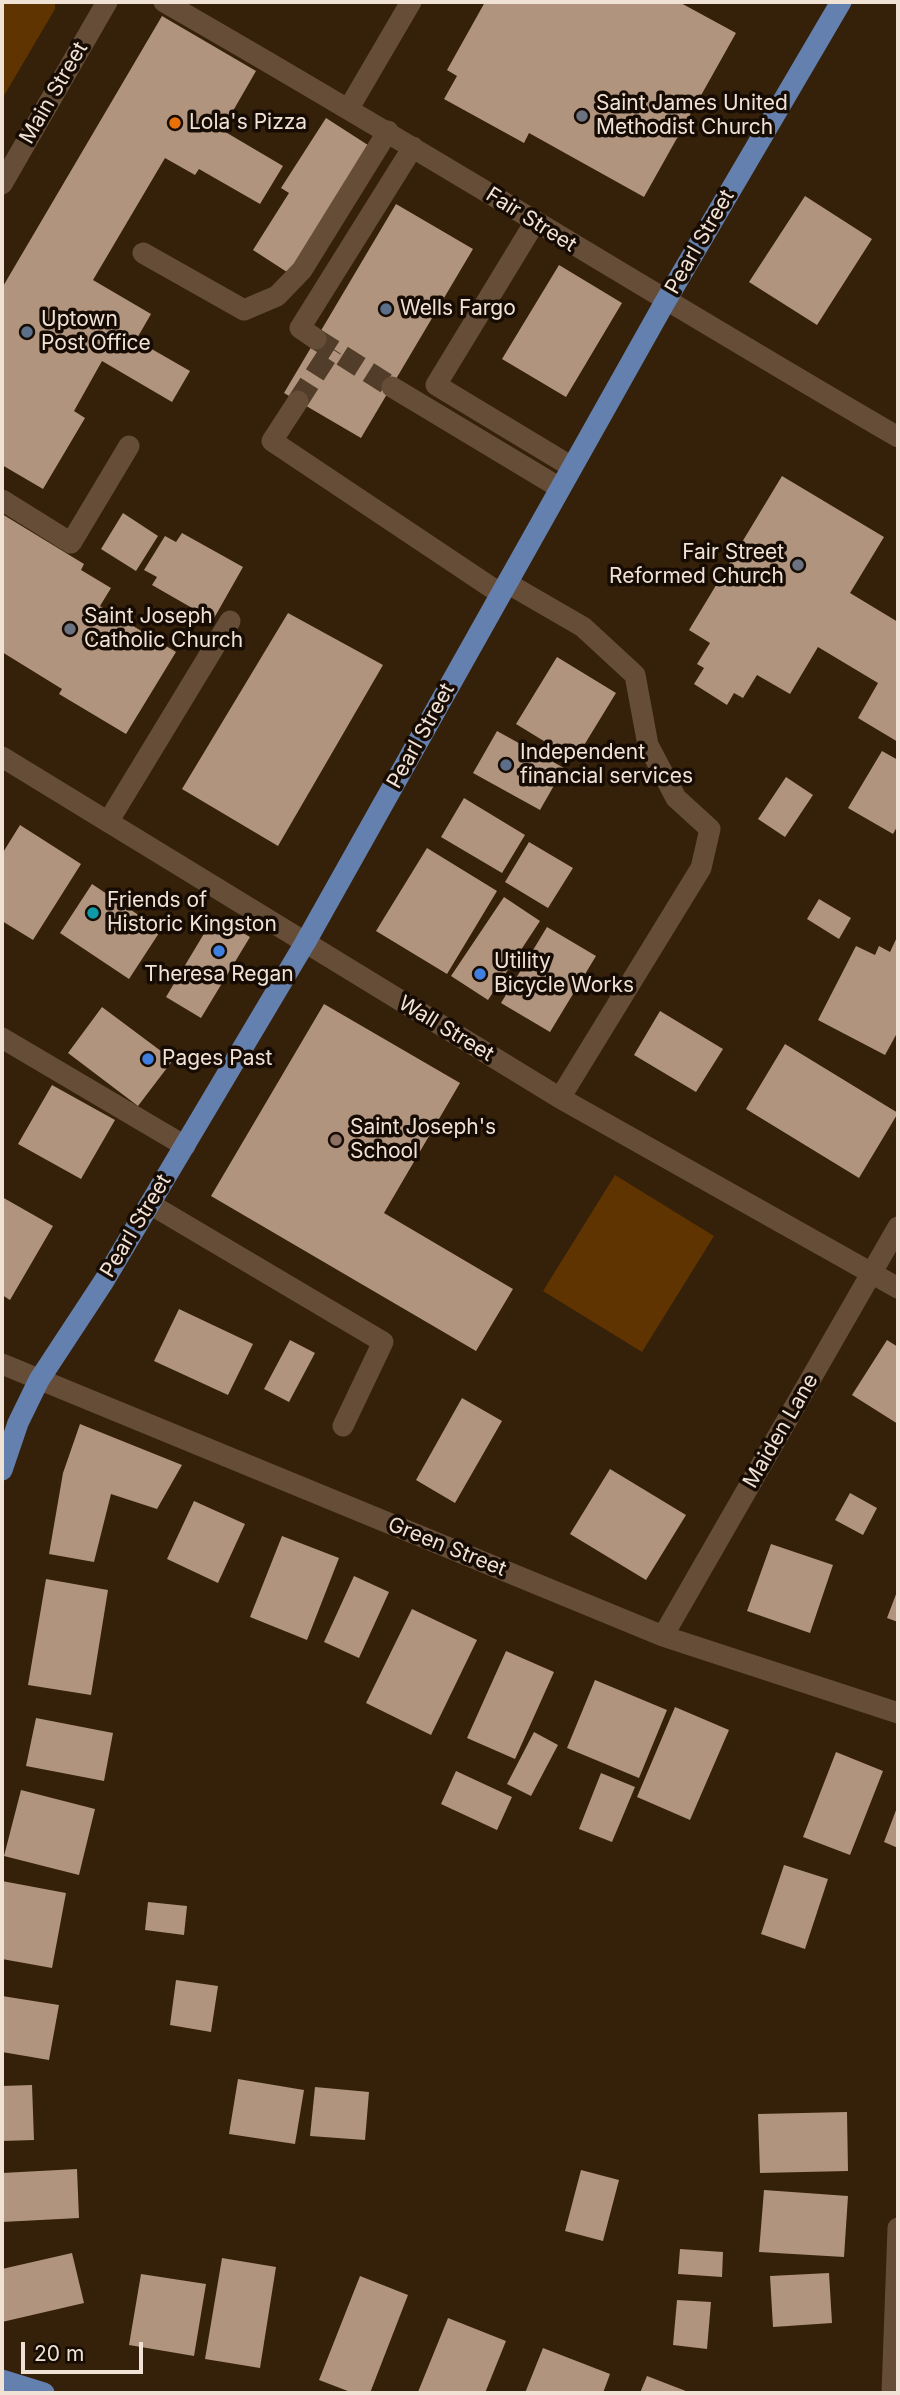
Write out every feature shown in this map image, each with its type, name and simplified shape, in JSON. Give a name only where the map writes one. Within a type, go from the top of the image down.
[{"type":"main road","name":"Pearl Street","points":[[2,1469],[18,1423],[39,1380],[150,1204],[305,943],[665,302],[841,2]]},
{"type":"main road","points":[[2,2380],[44,2393]]},
{"type":"street","name":"Main Street","points":[[2,184],[107,2]]},
{"type":"street","name":"Fair Street","points":[[164,2],[388,131],[665,302],[898,437]]},
{"type":"street","points":[[349,108],[411,2]]},
{"type":"street","points":[[143,253],[244,310],[277,296],[302,270],[388,131]]},
{"type":"street","points":[[316,339],[300,328],[413,147]]},
{"type":"street","points":[[535,222],[436,385],[572,467]]},
{"type":"street","points":[[392,387],[560,488]]},
{"type":"street","points":[[298,401],[272,441],[504,589],[583,627],[635,675],[648,745],[676,797],[710,829],[701,868],[560,1098]]},
{"type":"street","points":[[2,500],[71,543],[129,446]]},
{"type":"street","points":[[107,822],[230,621]]},
{"type":"street","name":"Wall Street","points":[[2,757],[560,1098],[898,1288]]},
{"type":"street","points":[[2,1038],[185,1146]]},
{"type":"street","points":[[150,1204],[383,1342],[343,1426]]},
{"type":"street","name":"Maiden Lane","points":[[663,1636],[898,1227]]},
{"type":"street","name":"Green Street","points":[[2,1364],[663,1636],[898,1713]]},
{"type":"street","points":[[892,2393],[898,2228]]},
{"type":"shaded area","points":[[2,2],[55,2],[55,9],[2,99]]},
{"type":"shaded area","points":[[615,1175],[714,1236],[642,1352],[543,1291]]},
{"type":"building","name":"Saint James United Methodist Church","points":[[485,2],[679,2],[736,33],[644,197],[529,133],[524,143],[444,99],[457,76],[447,70]]},
{"type":"building","points":[[162,16],[256,71],[222,130],[283,166],[260,204],[199,169],[195,175],[165,158],[93,280],[151,314],[136,340],[190,371],[172,402],[102,361],[74,411],[85,418],[43,489],[2,465],[2,288]]},
{"type":"building","points":[[326,118],[371,147],[290,274],[253,250],[289,193],[281,188]]},
{"type":"building","points":[[805,196],[872,239],[817,325],[749,282]]},
{"type":"building","name":"Wells Fargo","points":[[396,204],[473,249],[361,438],[284,393]]},
{"type":"building","points":[[559,265],[622,303],[566,397],[502,359]]},
{"type":"building","name":"Fair Street Reformed Church","points":[[782,476],[884,537],[850,593],[898,622],[898,742],[858,718],[878,683],[818,647],[790,694],[757,675],[743,698],[734,693],[727,705],[694,684],[704,668],[697,664],[710,643],[689,630]]},
{"type":"building","points":[[123,513],[158,536],[136,571],[101,549]]},
{"type":"building","name":"Saint Joseph Catholic Church","points":[[2,514],[84,564],[81,570],[111,588],[100,606],[176,652],[126,734],[59,694],[62,689],[2,652]]},
{"type":"building","points":[[182,533],[243,567],[213,620],[152,585],[157,577],[144,570],[165,536],[176,542]]},
{"type":"building","points":[[288,613],[383,665],[278,846],[182,789]]},
{"type":"building","points":[[557,657],[616,693],[575,760],[516,724]]},
{"type":"building","points":[[497,731],[564,768],[540,810],[473,773]]},
{"type":"building","points":[[882,751],[898,760],[898,825],[893,834],[848,808]]},
{"type":"building","points":[[786,777],[813,795],[785,837],[758,819]]},
{"type":"building","points":[[464,798],[525,835],[502,873],[441,837]]},
{"type":"building","points":[[20,825],[81,864],[33,940],[2,921],[2,854]]},
{"type":"building","points":[[529,842],[573,868],[548,908],[505,882]]},
{"type":"building","points":[[427,848],[497,891],[447,974],[376,931]]},
{"type":"building","points":[[92,884],[161,930],[129,979],[60,933]]},
{"type":"building","points":[[504,897],[540,921],[488,1000],[451,976]]},
{"type":"building","points":[[819,899],[851,918],[839,939],[807,919]]},
{"type":"building","points":[[214,917],[250,937],[201,1018],[166,997]]},
{"type":"building","points":[[547,927],[596,956],[550,1032],[501,1003]]},
{"type":"building","points":[[898,935],[898,1037],[896,1035],[885,1055],[818,1020],[856,946],[875,955],[879,946],[890,952]]},
{"type":"building","name":"Saint Joseph's School","points":[[324,1004],[460,1083],[384,1213],[513,1289],[476,1351],[211,1196]]},
{"type":"building","points":[[102,1007],[173,1060],[138,1106],[68,1053]]},
{"type":"building","points":[[660,1011],[723,1049],[696,1092],[634,1055]]},
{"type":"building","points":[[785,1044],[898,1113],[859,1178],[746,1109]]},
{"type":"building","points":[[52,1085],[115,1120],[81,1179],[18,1144]]},
{"type":"building","points":[[2,1197],[53,1226],[10,1300],[2,1295]]},
{"type":"building","points":[[179,1309],[253,1344],[228,1395],[154,1361]]},
{"type":"building","points":[[290,1340],[315,1353],[289,1402],[264,1389]]},
{"type":"building","points":[[887,1340],[898,1347],[898,1424],[852,1395]]},
{"type":"building","points":[[462,1398],[502,1421],[455,1503],[416,1480]]},
{"type":"building","points":[[80,1424],[182,1465],[157,1509],[111,1494],[94,1562],[49,1554],[63,1473]]},
{"type":"building","points":[[610,1469],[686,1515],[646,1580],[570,1534]]},
{"type":"building","points":[[850,1493],[877,1508],[863,1535],[835,1520]]},
{"type":"building","points":[[194,1501],[245,1524],[218,1583],[167,1559]]},
{"type":"building","points":[[282,1536],[339,1558],[307,1640],[250,1617]]},
{"type":"building","points":[[771,1544],[833,1565],[810,1633],[747,1611]]},
{"type":"building","points":[[354,1576],[389,1592],[359,1658],[324,1642]]},
{"type":"building","points":[[46,1579],[108,1590],[91,1695],[28,1685]]},
{"type":"building","points":[[898,1589],[898,1622],[887,1618]]},
{"type":"building","points":[[412,1609],[477,1640],[431,1735],[366,1703]]},
{"type":"building","points":[[506,1651],[554,1672],[515,1759],[467,1738]]},
{"type":"building","points":[[595,1680],[667,1710],[639,1778],[567,1748]]},
{"type":"building","points":[[675,1707],[729,1730],[690,1820],[637,1797]]},
{"type":"building","points":[[36,1718],[113,1733],[104,1781],[26,1766]]},
{"type":"building","points":[[534,1732],[558,1745],[531,1796],[507,1784]]},
{"type":"building","points":[[836,1752],[883,1771],[850,1855],[803,1837]]},
{"type":"building","points":[[456,1771],[512,1797],[497,1830],[441,1804]]},
{"type":"building","points":[[601,1773],[635,1787],[612,1842],[579,1829]]},
{"type":"building","points":[[21,1790],[95,1809],[79,1875],[4,1856]]},
{"type":"building","points":[[898,1805],[898,1848],[884,1842]]},
{"type":"building","points":[[784,1865],[828,1879],[805,1949],[761,1934]]},
{"type":"building","points":[[2,1881],[66,1893],[52,1968],[2,1959]]},
{"type":"building","points":[[148,1902],[187,1906],[184,1935],[145,1930]]},
{"type":"building","points":[[176,1980],[218,1986],[211,2032],[170,2025]]},
{"type":"building","points":[[2,1996],[59,2005],[49,2060],[2,2052]]},
{"type":"building","points":[[238,2079],[304,2090],[295,2144],[229,2134]]},
{"type":"building","points":[[32,2085],[34,2140],[2,2141],[2,2086]]},
{"type":"building","points":[[315,2087],[369,2092],[365,2140],[310,2136]]},
{"type":"building","points":[[847,2112],[848,2171],[760,2173],[758,2114]]},
{"type":"building","points":[[77,2169],[79,2218],[2,2222],[2,2173]]},
{"type":"building","points":[[581,2170],[619,2180],[603,2241],[565,2231]]},
{"type":"building","points":[[764,2190],[848,2196],[844,2257],[759,2252]]},
{"type":"building","points":[[680,2249],[723,2252],[722,2277],[678,2274]]},
{"type":"building","points":[[72,2253],[84,2303],[2,2322],[2,2269]]},
{"type":"building","points":[[222,2258],[276,2267],[260,2368],[205,2359]]},
{"type":"building","points":[[829,2273],[832,2323],[773,2327],[770,2276]]},
{"type":"building","points":[[141,2274],[206,2284],[194,2356],[129,2345]]},
{"type":"building","points":[[360,2276],[408,2295],[370,2393],[353,2393],[319,2380]]},
{"type":"building","points":[[677,2300],[711,2302],[707,2349],[673,2345]]},
{"type":"building","points":[[448,2318],[506,2341],[485,2393],[418,2392]]},
{"type":"building","points":[[543,2348],[610,2374],[603,2393],[525,2393]]},
{"type":"building","points":[[647,2376],[691,2393],[640,2393]]},
{"type":"tunnel","points":[[316,339],[392,387]]},
{"type":"tunnel","points":[[298,401],[332,348]]},
{"type":"place","name":"Saint James United Methodist Church","points":[[582,116]]},
{"type":"place","name":"Lola's Pizza","points":[[175,123]]},
{"type":"place","name":"Wells Fargo","points":[[386,309]]},
{"type":"place","name":"Uptown Post Office","points":[[27,332]]},
{"type":"place","name":"Fair Street Reformed Church","points":[[798,565]]},
{"type":"place","name":"Saint Joseph Catholic Church","points":[[70,629]]},
{"type":"place","name":"Independent financial services","points":[[506,765]]},
{"type":"place","name":"Friends of Historic Kingston","points":[[93,913]]},
{"type":"place","name":"Theresa Regan","points":[[219,951]]},
{"type":"place","name":"Utility Bicycle Works","points":[[480,974]]},
{"type":"place","name":"Pages Past","points":[[148,1059]]},
{"type":"place","name":"Saint Joseph's School","points":[[336,1140]]}]
